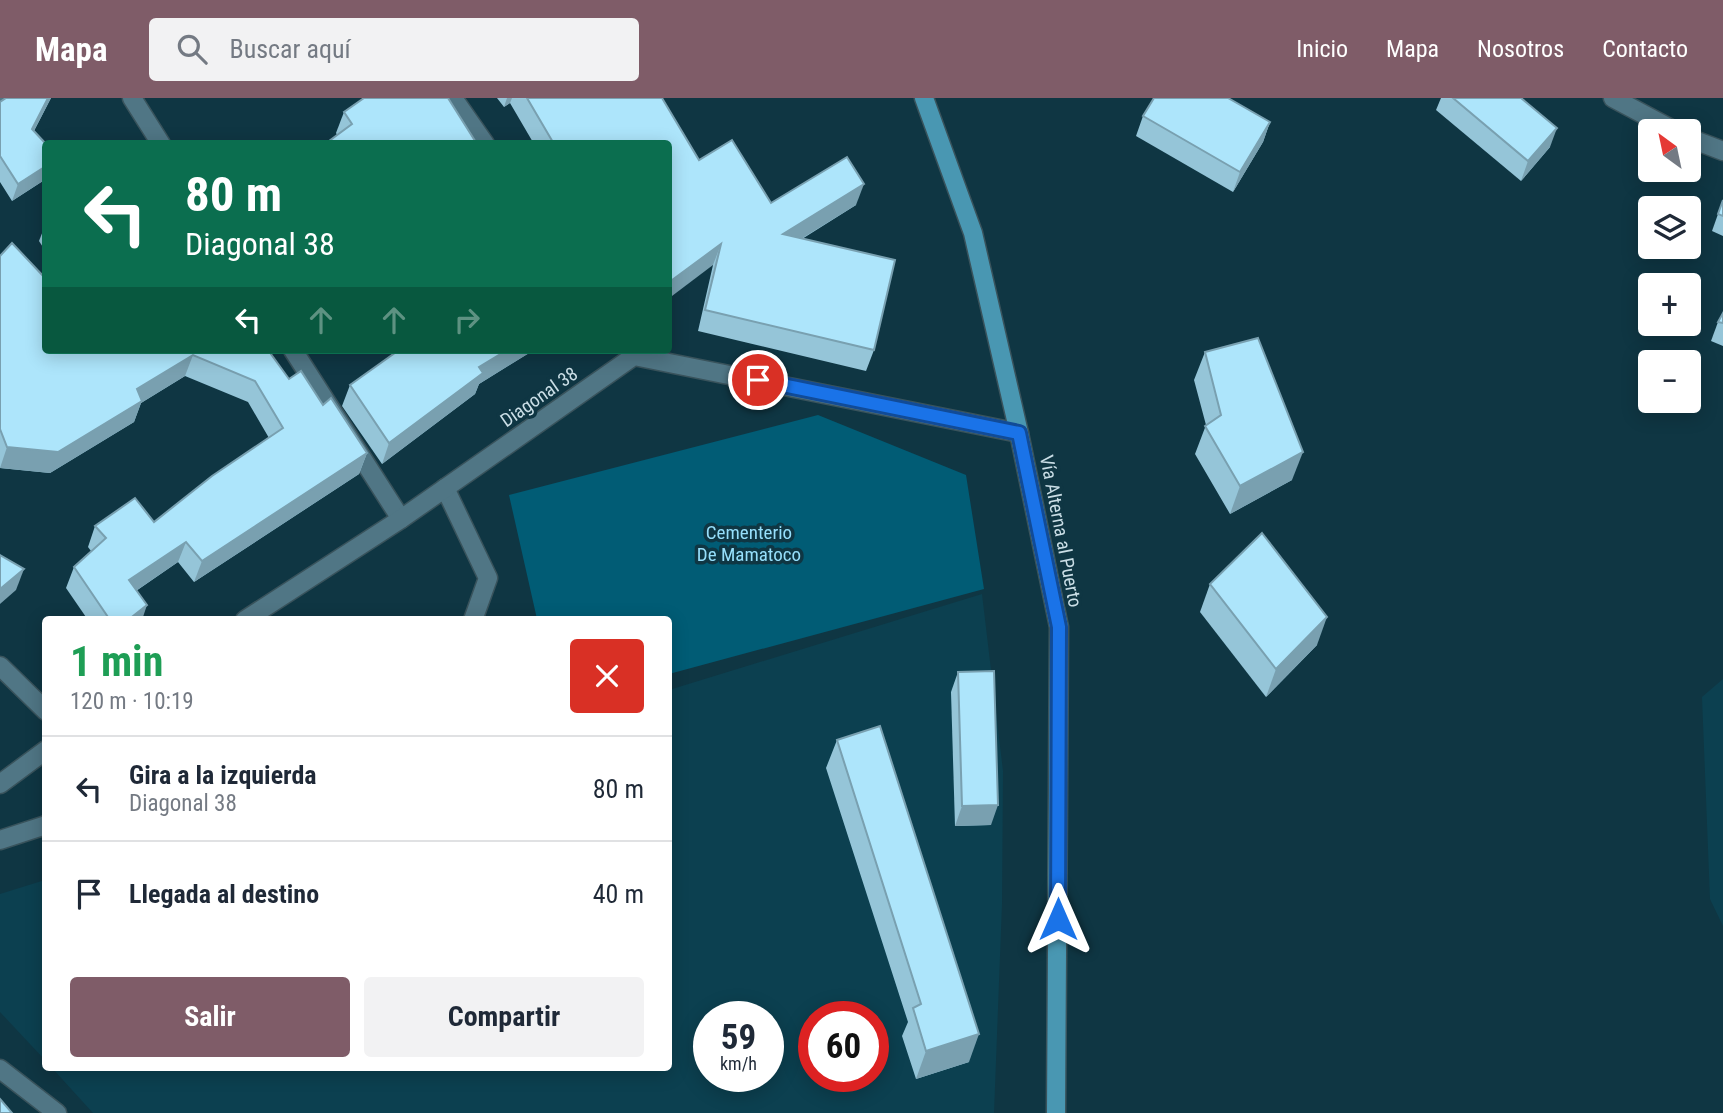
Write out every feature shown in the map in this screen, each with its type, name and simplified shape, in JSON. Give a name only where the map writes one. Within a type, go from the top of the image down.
[{"type":"main road","name":"Vía Alterna al Puerto","points":[[924,98],[973,233],[1019,433],[1059,627],[1056,1113]]},
{"type":"street","points":[[0,101],[5,98]]},
{"type":"street","points":[[132,98],[158,140]]},
{"type":"street","points":[[453,98],[482,140]]},
{"type":"street","points":[[1613,98],[1652,119]]},
{"type":"street","points":[[1701,142],[1723,150]]},
{"type":"street","points":[[296,354],[401,519]]},
{"type":"street","name":"Diagonal 38","points":[[251,616],[401,519],[631,354]]},
{"type":"street","name":"Diagonal 38","points":[[637,354],[1019,433]]},
{"type":"street","points":[[445,488],[488,579],[474,616]]},
{"type":"street","points":[[0,666],[42,706]]},
{"type":"street","points":[[0,784],[42,753]]},
{"type":"street","points":[[0,840],[42,826]]},
{"type":"street","points":[[0,1069],[57,1113]]},
{"type":"shaded area","points":[[982,594],[1003,771],[1002,904],[994,1113],[93,1113],[55,1071],[672,1071],[672,689]]},
{"type":"shaded area","points":[[1723,679],[1723,926],[1710,899],[1702,697]]},
{"type":"shaded area","points":[[42,881],[42,1057],[0,1012],[0,894]]},
{"type":"green space","name":"Cementerio De Mamatoco","points":[[818,415],[966,475],[984,589],[672,673],[672,616],[536,616],[509,495]]},
{"type":"building","points":[[6,98],[48,98],[32,129],[42,140],[42,169],[18,184],[0,156],[0,102]]},
{"type":"building","points":[[364,98],[448,98],[474,140],[330,140],[352,124],[344,112]]},
{"type":"building","points":[[527,98],[662,98],[699,160],[732,140],[771,203],[847,157],[864,184],[783,234],[895,260],[874,350],[705,310],[721,244],[672,280],[672,140],[552,140]]},
{"type":"building","points":[[1154,98],[1228,98],[1270,122],[1240,172],[1143,116]]},
{"type":"building","points":[[1453,98],[1521,98],[1557,128],[1528,161]]},
{"type":"building","points":[[1723,200],[1723,216],[1718,214]]},
{"type":"building","points":[[12,243],[42,275],[42,354],[271,354],[289,379],[301,371],[323,405],[331,398],[367,453],[202,561],[186,542],[129,580],[147,605],[133,616],[107,616],[74,567],[106,538],[95,526],[135,498],[154,522],[212,476],[283,428],[255,381],[193,355],[137,389],[142,401],[58,452],[7,447],[0,429],[0,256]]},
{"type":"building","points":[[1258,338],[1303,452],[1240,486],[1205,426],[1221,415],[1205,352]]},
{"type":"building","points":[[393,354],[500,354],[479,367],[483,373],[389,443],[350,385]]},
{"type":"building","points":[[1262,533],[1327,617],[1276,669],[1210,584]]},
{"type":"building","points":[[0,555],[24,569],[0,589]]},
{"type":"building","points":[[994,671],[998,805],[962,806],[958,672]]},
{"type":"building","points":[[880,726],[979,1034],[926,1051],[913,1008],[921,1004],[837,740]]},
{"type":"building","points":[[0,1099],[12,1113],[0,1113]]},
{"type":"route","points":[[758,380],[1019,433],[1059,627],[1058,919]]}]
